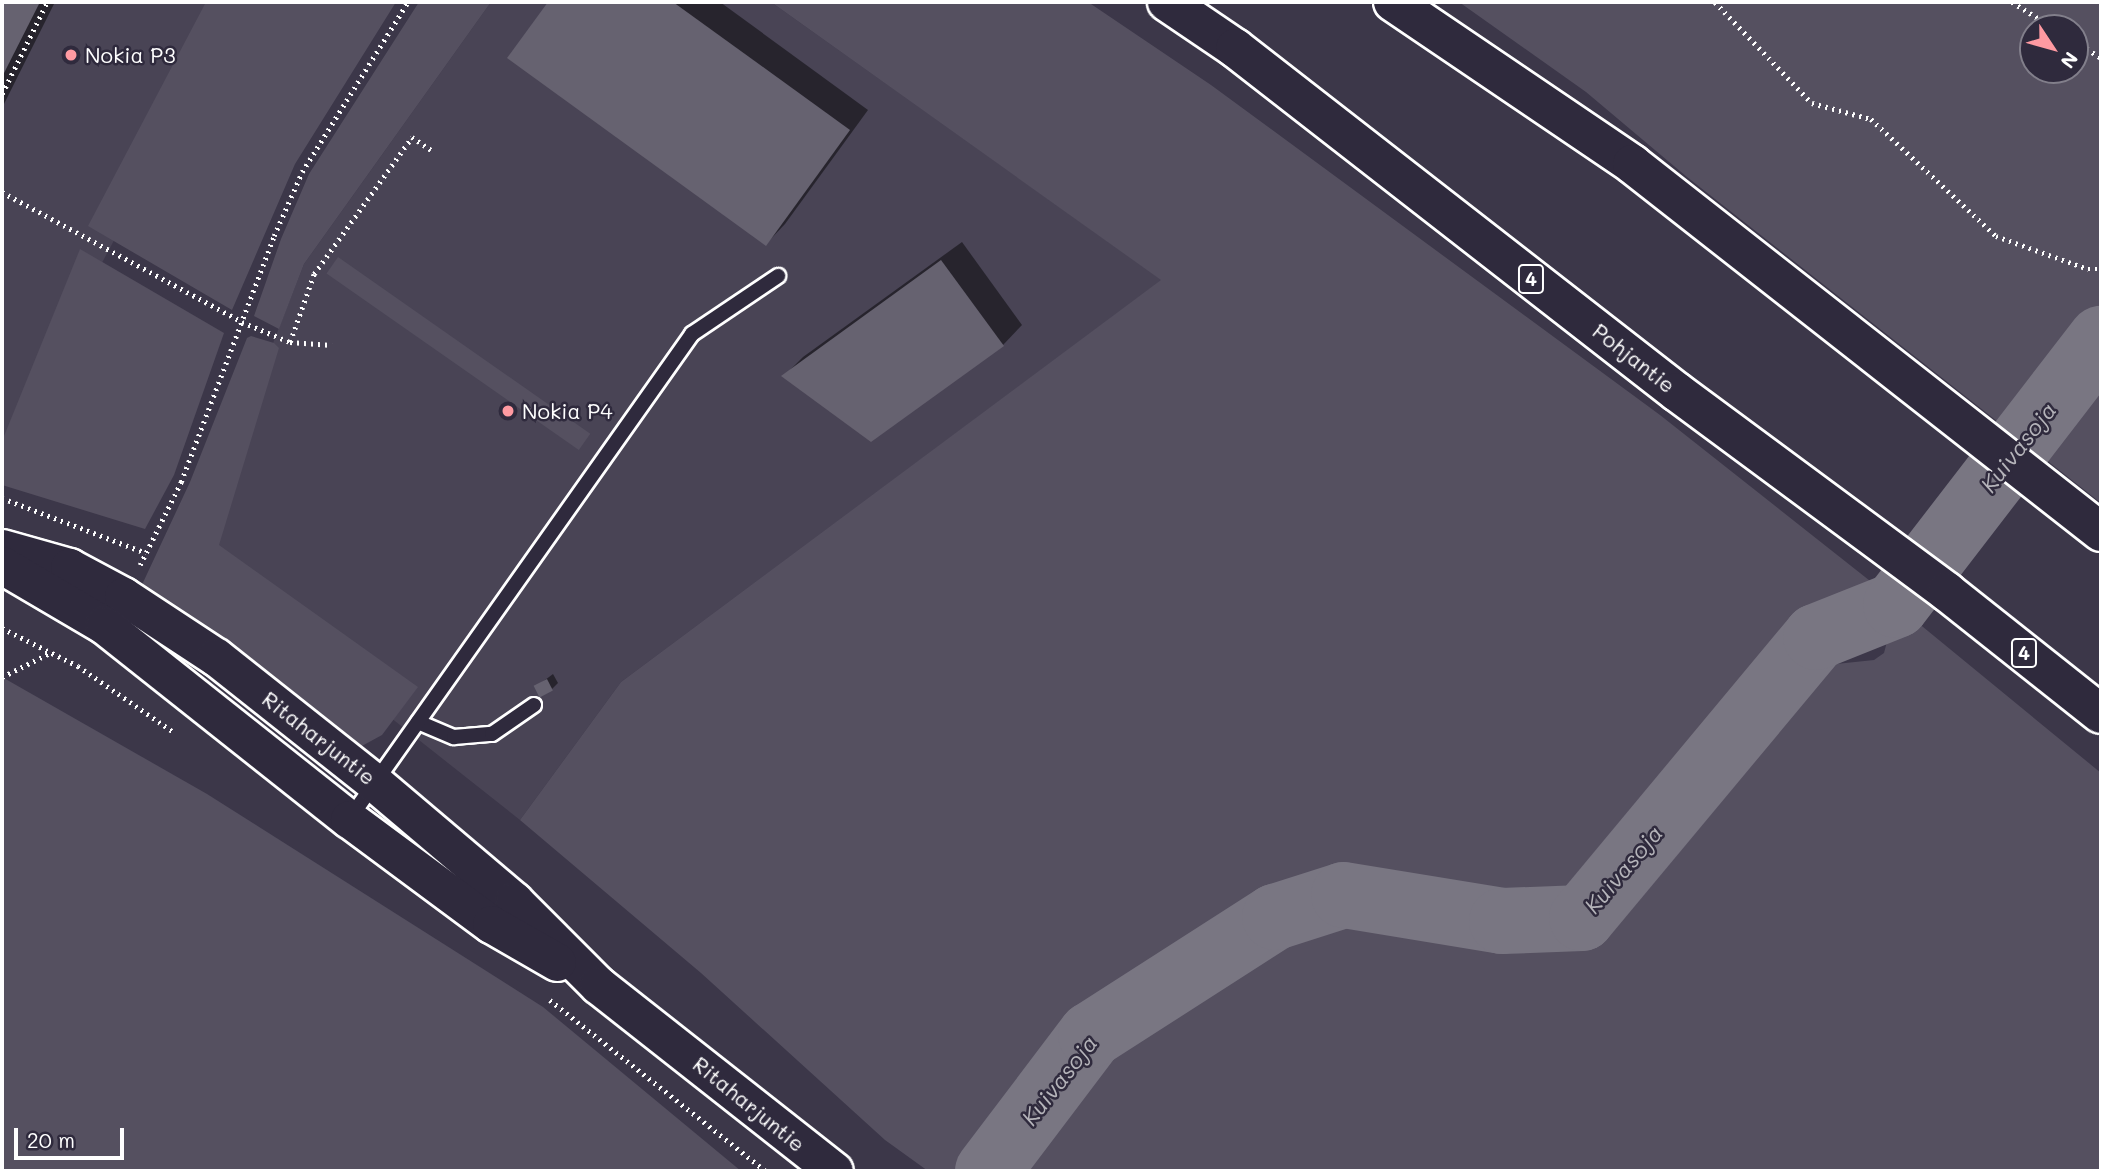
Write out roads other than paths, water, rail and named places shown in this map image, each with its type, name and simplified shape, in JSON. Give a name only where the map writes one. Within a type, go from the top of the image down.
[{"type":"highway","name":"Pohjantie","points":[[1167,2],[1235,48],[1677,392],[1897,554],[2101,714]]},
{"type":"highway","points":[[1393,2],[1632,164],[2101,532]]},
{"type":"street","name":"Ritaharjuntie","points":[[2,548],[69,567],[113,611],[349,819],[491,924],[598,985]]},
{"type":"street","name":"Ritaharjuntie","points":[[2,565],[216,657],[375,783],[514,901],[598,985],[834,1171]]},
{"type":"lane","points":[[349,819],[692,334],[778,276]]},
{"type":"lane","points":[[418,722],[454,737],[492,734],[534,705]]},
{"type":"waterway","name":"Kuivasoja","points":[[988,1171],[1091,1035],[1275,917],[1344,895],[1502,921],[1582,918],[1816,637],[1896,605],[2101,339]]},
{"type":"place","name":"Nokia P3","points":[[71,55]]},
{"type":"place","name":"Nokia P4","points":[[508,411]]}]
